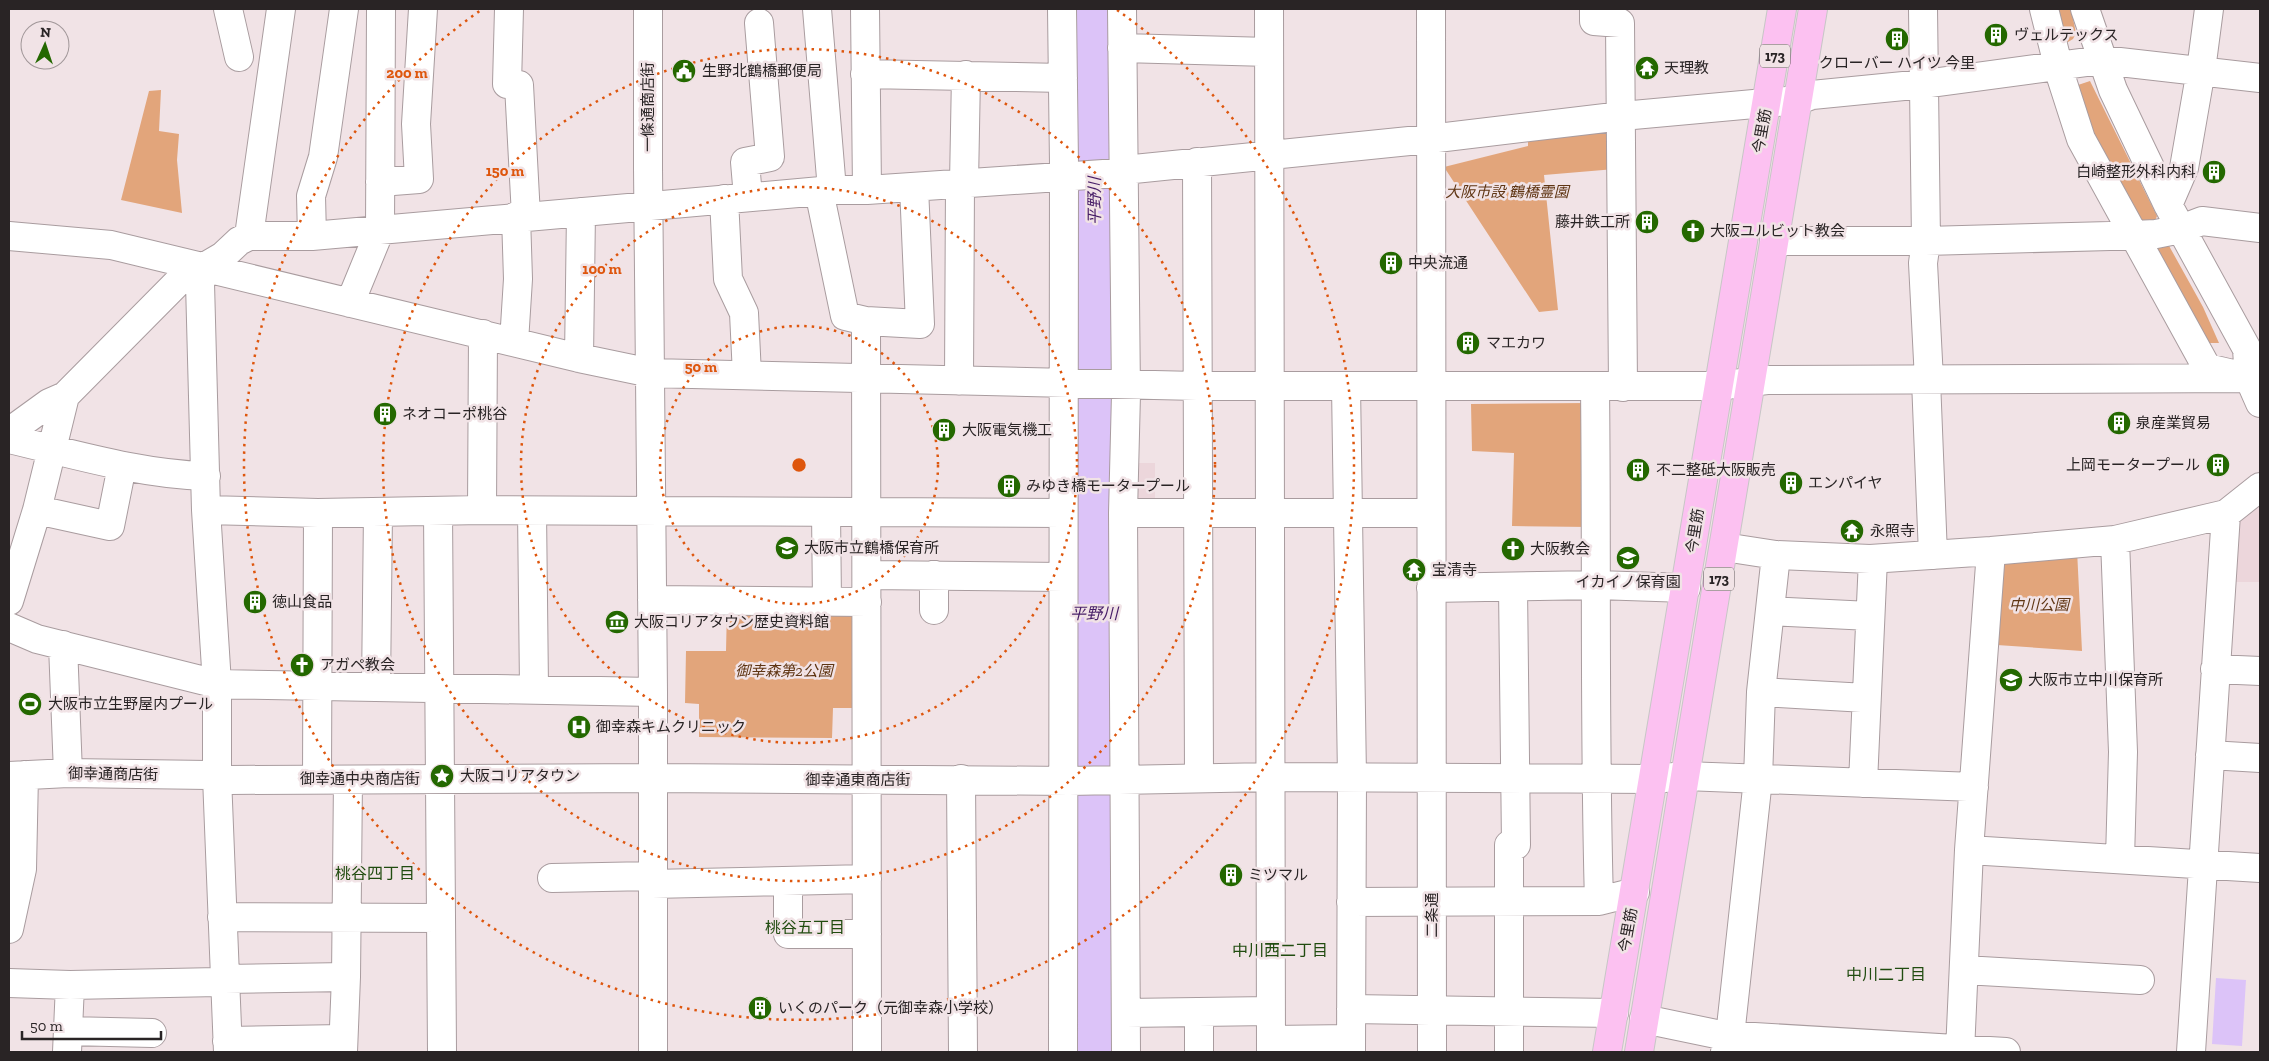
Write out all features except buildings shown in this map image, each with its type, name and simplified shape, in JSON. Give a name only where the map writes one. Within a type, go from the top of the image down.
[{"type":"main road","name":"今里筋","points":[[1608,1052],[1782,9]]},
{"type":"main road","name":"今里筋","points":[[1639,1052],[1774,241],[1805,98],[1812,9]]},
{"type":"street","points":[[228,9],[239,57]]},
{"type":"street","points":[[249,236],[281,9]]},
{"type":"street","points":[[312,236],[311,196],[323,157],[344,9]]},
{"type":"street","points":[[350,303],[380,230],[381,9]]},
{"type":"street","points":[[380,182],[419,179],[416,124],[423,9]]},
{"type":"street","points":[[508,9],[507,84],[520,85],[521,216],[514,342]]},
{"type":"street","name":"一條通商店街","points":[[648,9],[652,372],[653,1052]]},
{"type":"street","points":[[817,9],[825,190],[845,316],[866,321],[920,324],[914,187]]},
{"type":"street","points":[[865,9],[867,190]]},
{"type":"street","points":[[1062,9],[1066,176],[1066,385],[1063,513],[1066,781],[1063,1052]]},
{"type":"street","points":[[1122,9],[1123,780],[1126,1052]]},
{"type":"street","points":[[1269,9],[1271,1046],[1351,1045],[1352,777],[1346,386]]},
{"type":"street","name":"二条通","points":[[1431,9],[1432,1052]]},
{"type":"street","points":[[1594,9],[1594,21],[1620,23],[1623,387]]},
{"type":"street","points":[[1923,9],[1926,241],[1923,263],[1933,555]]},
{"type":"street","points":[[2044,9],[2057,65],[2080,139],[2207,368],[2254,379]]},
{"type":"street","points":[[2085,9],[2113,90],[2168,205],[2247,349],[2260,403]]},
{"type":"street","points":[[2168,205],[2184,168],[2201,70],[2209,9]]},
{"type":"street","points":[[747,375],[744,313],[728,279],[736,198],[745,162],[770,157],[759,23]]},
{"type":"street","points":[[1122,48],[1269,52]]},
{"type":"street","points":[[9,432],[49,403],[65,396],[177,283],[223,256],[249,236],[312,236],[825,190],[914,187],[1121,171],[1269,154],[1430,139],[1622,116],[1767,103],[2102,60],[2260,78]]},
{"type":"street","points":[[865,74],[1063,78]]},
{"type":"street","points":[[959,381],[962,183],[966,75]]},
{"type":"street","points":[[1197,162],[1199,778]]},
{"type":"street","points":[[579,358],[581,212]]},
{"type":"street","points":[[1774,241],[1926,241],[2156,234],[2181,229],[2202,221],[2260,228]]},
{"type":"street","points":[[9,236],[110,245],[579,358],[652,372],[1123,386],[1623,387],[1718,386],[1767,380],[2254,379]]},
{"type":"street","points":[[202,268],[200,282],[206,510],[217,684],[218,777],[227,1047],[343,1046],[346,977],[348,780]]},
{"type":"street","points":[[866,321],[867,1052]]},
{"type":"street","points":[[482,510],[483,334]]},
{"type":"street","points":[[1595,387],[1598,585],[1595,777],[1599,901]]},
{"type":"street","points":[[9,601],[37,510],[65,396]]},
{"type":"street","points":[[9,439],[122,466],[176,475],[206,476]]},
{"type":"street","points":[[37,510],[81,522],[110,526],[122,466]]},
{"type":"street","points":[[1724,548],[1776,555],[1873,559],[2115,540],[2226,514],[2260,487]]},
{"type":"street","points":[[206,510],[318,513],[482,510],[1063,513]]},
{"type":"street","points":[[438,511],[442,1052]]},
{"type":"street","points":[[532,511],[534,688]]},
{"type":"street","points":[[376,687],[378,512]]},
{"type":"street","points":[[826,512],[827,602]]},
{"type":"street","points":[[317,779],[318,513]]},
{"type":"street","points":[[1124,513],[1431,513]]},
{"type":"street","points":[[2191,1052],[2226,514]]},
{"type":"street","points":[[2115,540],[2123,752],[2120,859]]},
{"type":"street","points":[[1960,1051],[1969,850],[1991,551]]},
{"type":"street","points":[[1727,1044],[1758,779],[1760,692],[1776,555]]},
{"type":"street","points":[[1863,783],[1873,559]]},
{"type":"street","points":[[867,575],[1063,577]]},
{"type":"street","points":[[934,575],[934,610]]},
{"type":"street","points":[[1431,588],[1598,585],[1686,588]]},
{"type":"street","points":[[1509,1052],[1509,845],[1516,845],[1513,587]]},
{"type":"street","points":[[652,600],[867,602]]},
{"type":"street","points":[[1770,611],[1870,616]]},
{"type":"street","points":[[9,627],[37,639],[217,684],[316,687],[534,688],[653,692]]},
{"type":"street","points":[[63,645],[68,773]]},
{"type":"street","points":[[2215,668],[2260,670]]},
{"type":"street","points":[[1760,692],[1866,698]]},
{"type":"street","points":[[2210,756],[2260,758]]},
{"type":"street","name":"御幸通商店街","points":[[16,776],[68,773],[208,775],[218,777]]},
{"type":"street","points":[[9,929],[22,869],[16,776]]},
{"type":"street","name":"御幸通東商店街","points":[[653,778],[1066,781],[1270,777],[1516,779],[1685,776],[1974,787]]},
{"type":"street","name":"御幸通中央商店街","points":[[218,777],[229,780],[653,778]]},
{"type":"street","points":[[961,780],[963,1052]]},
{"type":"street","points":[[1969,850],[2260,868]]},
{"type":"street","points":[[552,878],[788,881],[867,880]]},
{"type":"street","points":[[788,881],[788,934],[867,934]]},
{"type":"street","points":[[1351,902],[1599,901],[1635,892]]},
{"type":"street","points":[[222,917],[440,918]]},
{"type":"street","points":[[1964,970],[2140,980]]},
{"type":"street","points":[[9,983],[160,985],[218,982],[225,979],[346,977]]},
{"type":"street","points":[[70,985],[67,1041],[152,1034]]},
{"type":"street","points":[[1351,1009],[1614,1013]]},
{"type":"street","points":[[1126,1013],[1270,1011]]},
{"type":"street","points":[[1199,1012],[1200,1052]]},
{"type":"street","points":[[1644,1019],[1727,1044],[2006,1052]]},
{"type":"shaded area","points":[[1133,463],[1155,463],[1155,503],[1133,503]]},
{"type":"shaded area","points":[[2260,498],[2260,582],[2230,582],[2230,522]]},
{"type":"green space","points":[[2051,9],[2071,9],[2076,33],[2073,39],[2068,42],[2060,40]]},
{"type":"green space","points":[[2090,81],[2157,216],[2155,221],[2142,227],[2088,133],[2072,87]]},
{"type":"green space","points":[[161,90],[159,131],[179,134],[177,160],[182,213],[121,200],[149,91]]},
{"type":"green space","name":"大阪市設 鶴橋霊園","points":[[1615,126],[1615,169],[1544,175],[1558,310],[1539,312],[1444,167],[1528,146],[1528,134]]},
{"type":"green space","points":[[2154,243],[2168,244],[2203,307],[2219,343],[2209,343]]},
{"type":"green space","points":[[1588,403],[1590,527],[1512,526],[1514,453],[1472,451],[1471,404]]},
{"type":"green space","name":"中川公園","points":[[2077,550],[2082,651],[1997,645],[2004,558]]},
{"type":"green space","name":"御幸森第2公園","points":[[727,608],[862,611],[861,708],[833,708],[832,738],[699,737],[699,704],[685,703],[686,651],[726,651]]},
{"type":"water","name":"平野川","points":[[1069,9],[1118,9],[1120,1052],[1070,1052]]},
{"type":"water","points":[[2216,978],[2246,980],[2242,1046],[2212,1044]]},
{"type":"place","name":"ヴェルテックス","points":[[1996,35]]},
{"type":"place","name":"クローバー ハイツ 今里","points":[[1897,39]]},
{"type":"place","name":"天理教","points":[[1647,68]]},
{"type":"place","name":"生野北鶴橋郵便局","points":[[684,71]]},
{"type":"place","name":"白崎整形外科内科","points":[[2214,172]]},
{"type":"place","name":"藤井鉄工所","points":[[1647,222]]},
{"type":"place","name":"大阪ユルビット教会","points":[[1693,231]]},
{"type":"place","name":"中央流通","points":[[1391,263]]},
{"type":"place","name":"マエカワ","points":[[1468,343]]},
{"type":"place","name":"ネオコーポ桃谷","points":[[385,414]]},
{"type":"place","name":"泉産業貿易","points":[[2119,423]]},
{"type":"place","name":"大阪電気機工","points":[[944,430]]},
{"type":"place","name":"上岡モータープール","points":[[2218,465]]},
{"type":"place","name":"不二整砥大阪販売","points":[[1638,470]]},
{"type":"place","name":"エンパイヤ","points":[[1791,483]]},
{"type":"place","name":"みゆき橋モータープール","points":[[1009,486]]},
{"type":"place","name":"永照寺","points":[[1852,531]]},
{"type":"place","name":"大阪市立鶴橋保育所","points":[[787,548]]},
{"type":"place","name":"大阪教会","points":[[1513,549]]},
{"type":"place","name":"イカイノ保育園","points":[[1628,558]]},
{"type":"place","name":"宝清寺","points":[[1414,570]]},
{"type":"place","name":"徳山食品","points":[[255,602]]},
{"type":"place","name":"大阪コリアタウン歴史資料館","points":[[617,622]]},
{"type":"place","name":"アガペ教会","points":[[302,665]]},
{"type":"place","name":"大阪市立中川保育所","points":[[2011,680]]},
{"type":"place","name":"大阪市立生野屋内プール","points":[[30,704]]},
{"type":"place","name":"御幸森キムクリニック","points":[[579,727]]},
{"type":"place","name":"大阪コリアタウン","points":[[442,776]]},
{"type":"place","name":"ミツマル","points":[[1231,875]]},
{"type":"place","name":"いくのパーク（元御幸森小学校）","points":[[760,1008]]},
{"type":"district","name":"桃谷四丁目","points":[[375,873]]},
{"type":"district","name":"桃谷五丁目","points":[[805,927]]},
{"type":"district","name":"中川西二丁目","points":[[1280,950]]},
{"type":"district","name":"中川二丁目","points":[[1886,974]]}]
